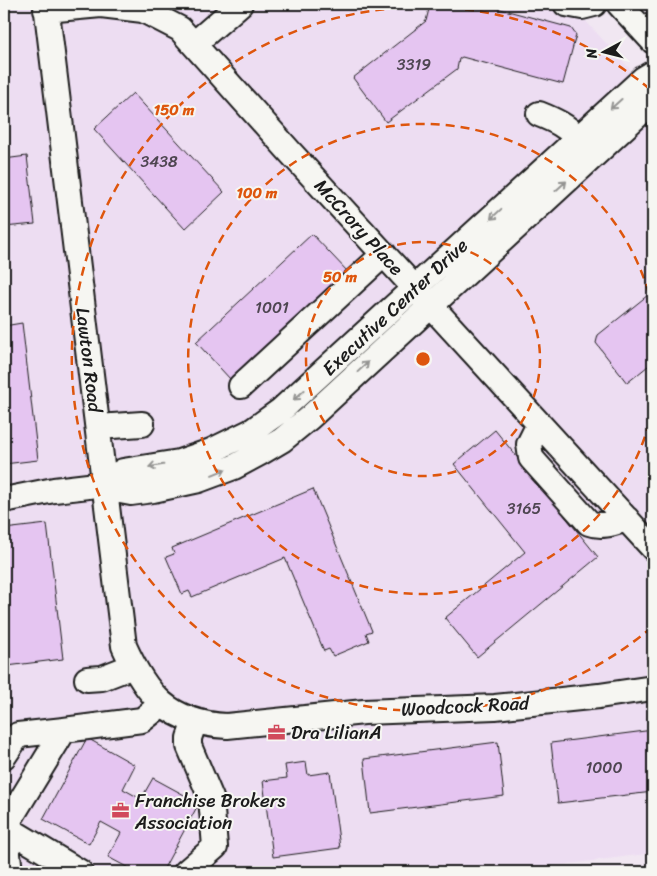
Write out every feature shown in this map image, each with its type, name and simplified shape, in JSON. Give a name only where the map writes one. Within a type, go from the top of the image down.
[{"type":"street","points":[[194,44],[240,4]]},
{"type":"street","points":[[566,4],[582,7],[594,4]]},
{"type":"street","points":[[619,4],[653,41]]},
{"type":"street","name":"McCrory Place","points":[[46,7],[101,5],[144,10],[180,29],[653,548]]},
{"type":"street","name":"Lawton Road","points":[[46,7],[124,646],[148,691],[162,704]]},
{"type":"street","name":"Executive Center Drive","points":[[4,500],[54,490],[105,484],[115,490],[126,493],[165,488],[210,476],[260,453],[282,440],[309,418],[423,297],[578,138],[643,79],[653,73]]},
{"type":"street","name":"Executive Center Drive","points":[[423,297],[653,101]]},
{"type":"street","points":[[538,114],[569,128],[578,138]]},
{"type":"street","points":[[240,386],[384,254]]},
{"type":"street","points":[[98,427],[142,424]]},
{"type":"street","points":[[87,679],[102,678],[133,666]]},
{"type":"street","name":"Woodcock Road","points":[[162,704],[178,714],[196,721],[215,725],[237,725],[346,713],[428,708],[494,707],[599,696],[653,688]]},
{"type":"street","points":[[4,756],[18,735],[142,720],[162,704]]},
{"type":"street","points":[[186,872],[215,848],[211,798],[189,746],[189,738],[196,721]]},
{"type":"street","points":[[10,872],[4,823],[64,730]]},
{"type":"street","points":[[4,823],[80,872]]},
{"type":"shaded area","points":[[4,4],[570,4],[653,94],[653,853],[508,872],[4,872]]},
{"type":"building","points":[[425,4],[482,4],[571,28],[576,35],[563,84],[462,57],[459,59],[457,69],[386,122],[353,78],[426,21],[429,9]]},
{"type":"building","points":[[133,93],[224,192],[185,229],[94,129]]},
{"type":"building","points":[[27,156],[35,224],[4,227],[4,159]]},
{"type":"building","points":[[653,175],[653,208],[648,183],[650,176]]},
{"type":"building","points":[[312,234],[348,272],[231,380],[196,342]]},
{"type":"building","points":[[653,291],[653,362],[627,383],[596,343],[598,335]]},
{"type":"building","points":[[22,323],[38,460],[4,464],[4,326]]},
{"type":"building","points":[[495,430],[598,557],[477,657],[445,618],[525,552],[454,464]]},
{"type":"building","points":[[313,489],[372,631],[366,633],[369,641],[333,656],[329,649],[324,651],[285,558],[192,597],[189,591],[182,594],[166,557],[174,554],[172,548]]},
{"type":"building","points":[[47,524],[63,659],[7,666],[4,641],[4,529]]},
{"type":"building","points":[[653,730],[653,792],[558,803],[551,743]]},
{"type":"building","name":"Franchise Brokers Association","points":[[87,738],[135,765],[123,789],[141,799],[153,778],[199,803],[162,872],[136,872],[108,857],[121,833],[101,822],[89,844],[43,819]]},
{"type":"building","points":[[498,742],[504,796],[370,813],[364,759]]},
{"type":"building","points":[[306,762],[308,775],[330,772],[340,848],[273,857],[263,781],[287,778],[285,765]]},
{"type":"place","name":"Dra LilianA","points":[[277,732]]},
{"type":"place","name":"Franchise Brokers Association","points":[[121,811]]}]
